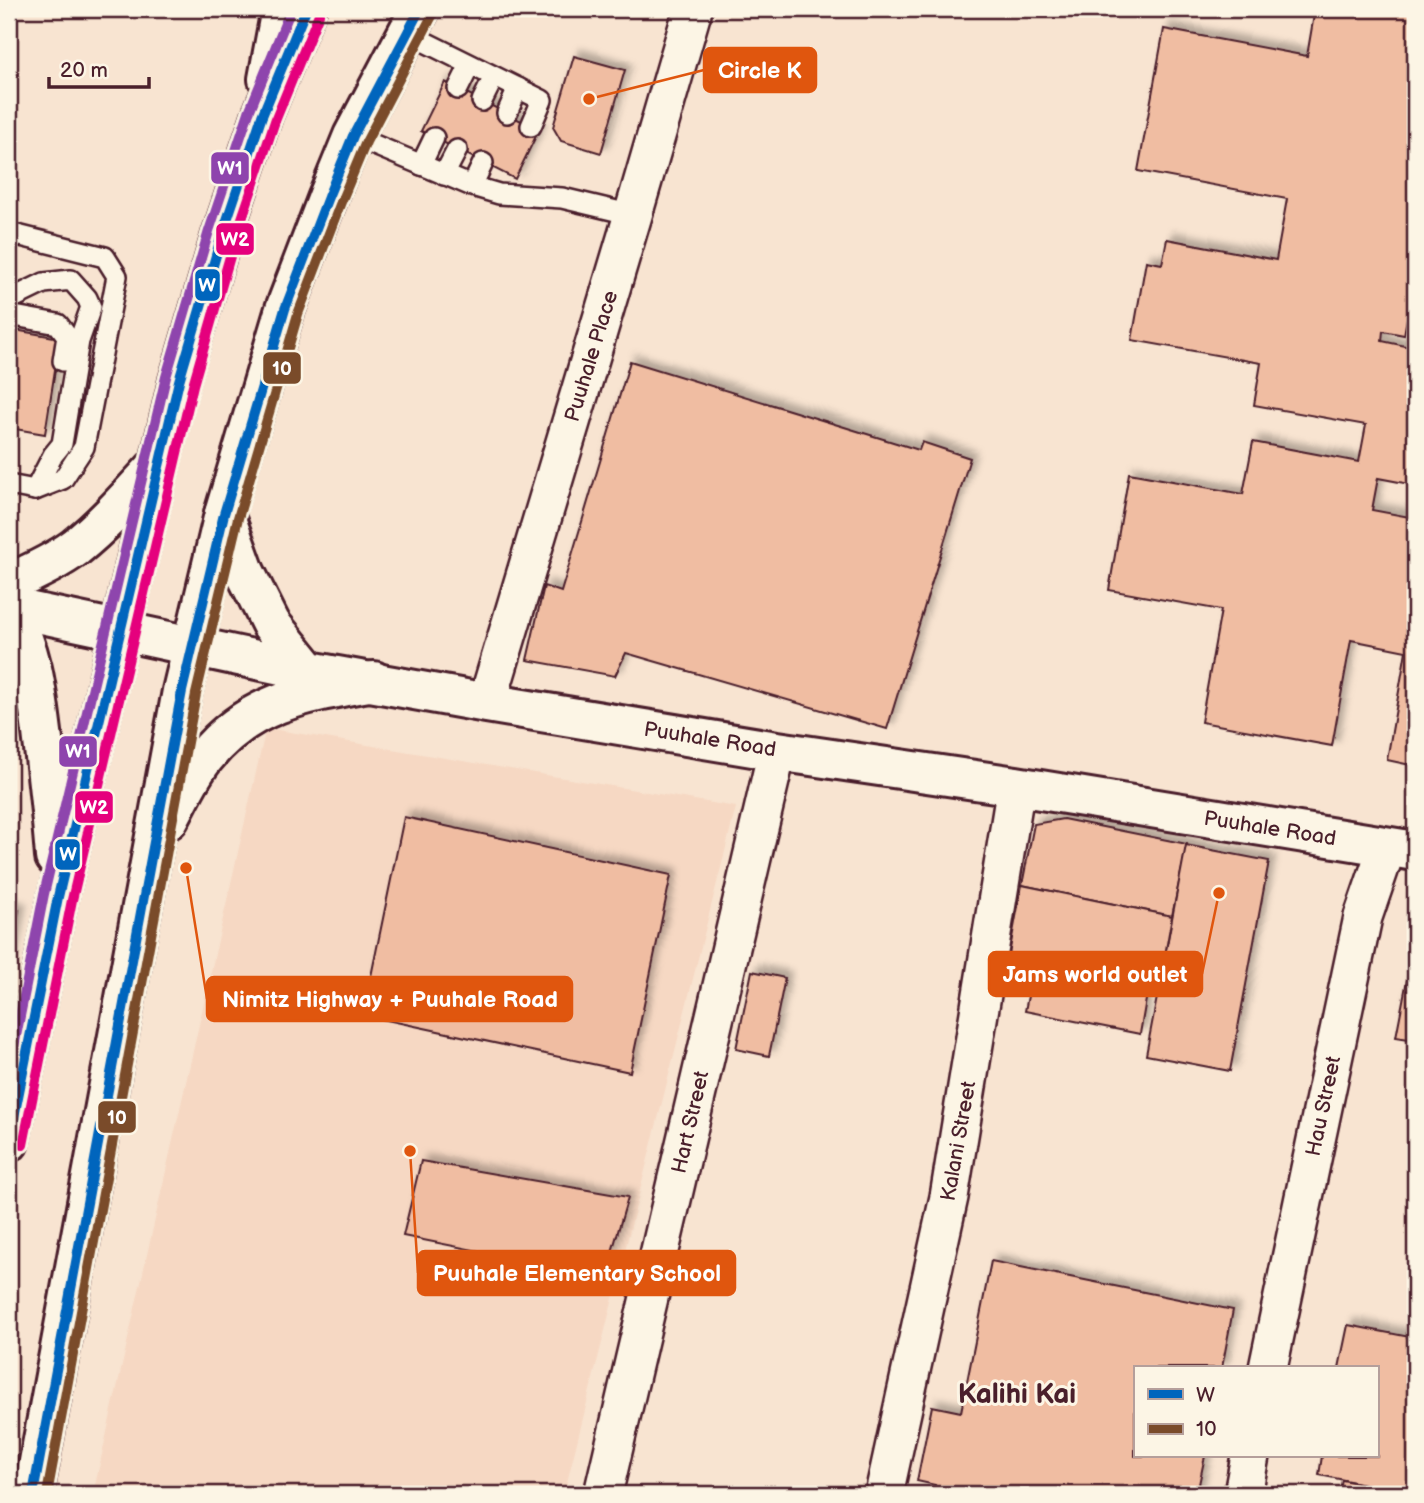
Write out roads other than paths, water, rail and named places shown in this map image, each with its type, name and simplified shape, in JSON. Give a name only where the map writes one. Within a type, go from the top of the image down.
[{"type":"main road","points":[[262,116],[281,9]]},
{"type":"main road","points":[[9,1142],[58,897],[179,381],[218,248],[262,116],[306,9]]},
{"type":"main road","points":[[33,1494],[182,691],[224,514],[285,310],[353,136],[413,21]]},
{"type":"main road","points":[[9,583],[35,572],[75,548],[111,516],[159,464]]},
{"type":"main road","points":[[224,514],[245,572],[271,624],[309,671]]},
{"type":"main road","points":[[9,607],[22,633],[38,688],[51,798],[58,897]]},
{"type":"main road","name":"Puuhale Road","points":[[9,607],[309,671],[487,703],[1401,849]]},
{"type":"main road","points":[[154,845],[203,759],[223,737],[248,718],[281,701],[312,692],[374,681]]},
{"type":"street","name":"Puuhale Place","points":[[487,703],[693,9]]},
{"type":"street","name":"Hart Street","points":[[603,1494],[777,751]]},
{"type":"street","name":"Kalani Street","points":[[884,1494],[949,1197],[1016,786]]},
{"type":"street","name":"Hau Street","points":[[1268,1366],[1363,917],[1401,849]]},
{"type":"street","points":[[1243,1494],[1250,1458]]},
{"type":"lane","points":[[413,21],[470,65],[542,100],[531,126]]},
{"type":"lane","points":[[458,89],[470,65]]},
{"type":"lane","points":[[482,101],[494,77]]},
{"type":"lane","points":[[507,113],[518,88]]},
{"type":"lane","points":[[353,136],[444,175],[499,194],[562,198],[634,215]]},
{"type":"lane","points":[[421,165],[434,138]]},
{"type":"lane","points":[[444,175],[457,150]]},
{"type":"lane","points":[[472,186],[483,163]]},
{"type":"lane","points":[[499,194],[508,176]]},
{"type":"lane","points":[[9,233],[105,257],[117,276],[84,447],[63,479],[34,490],[9,485]]},
{"type":"lane","points":[[9,300],[44,283],[71,280],[87,298],[91,307],[79,341],[62,444],[34,490]]},
{"type":"lane","points":[[9,315],[58,324],[67,336],[50,439],[53,455]]},
{"type":"place","name":"Circle K","points":[[589,99]]},
{"type":"place","name":"Nimitz Highway + Puuhale Road","points":[[186,868]]},
{"type":"place","name":"Jams world outlet","points":[[1219,893]]},
{"type":"place","name":"Puuhale Elementary School","points":[[410,1151]]},
{"type":"district","name":"Kalihi Kai","points":[[1017,1393]]}]
